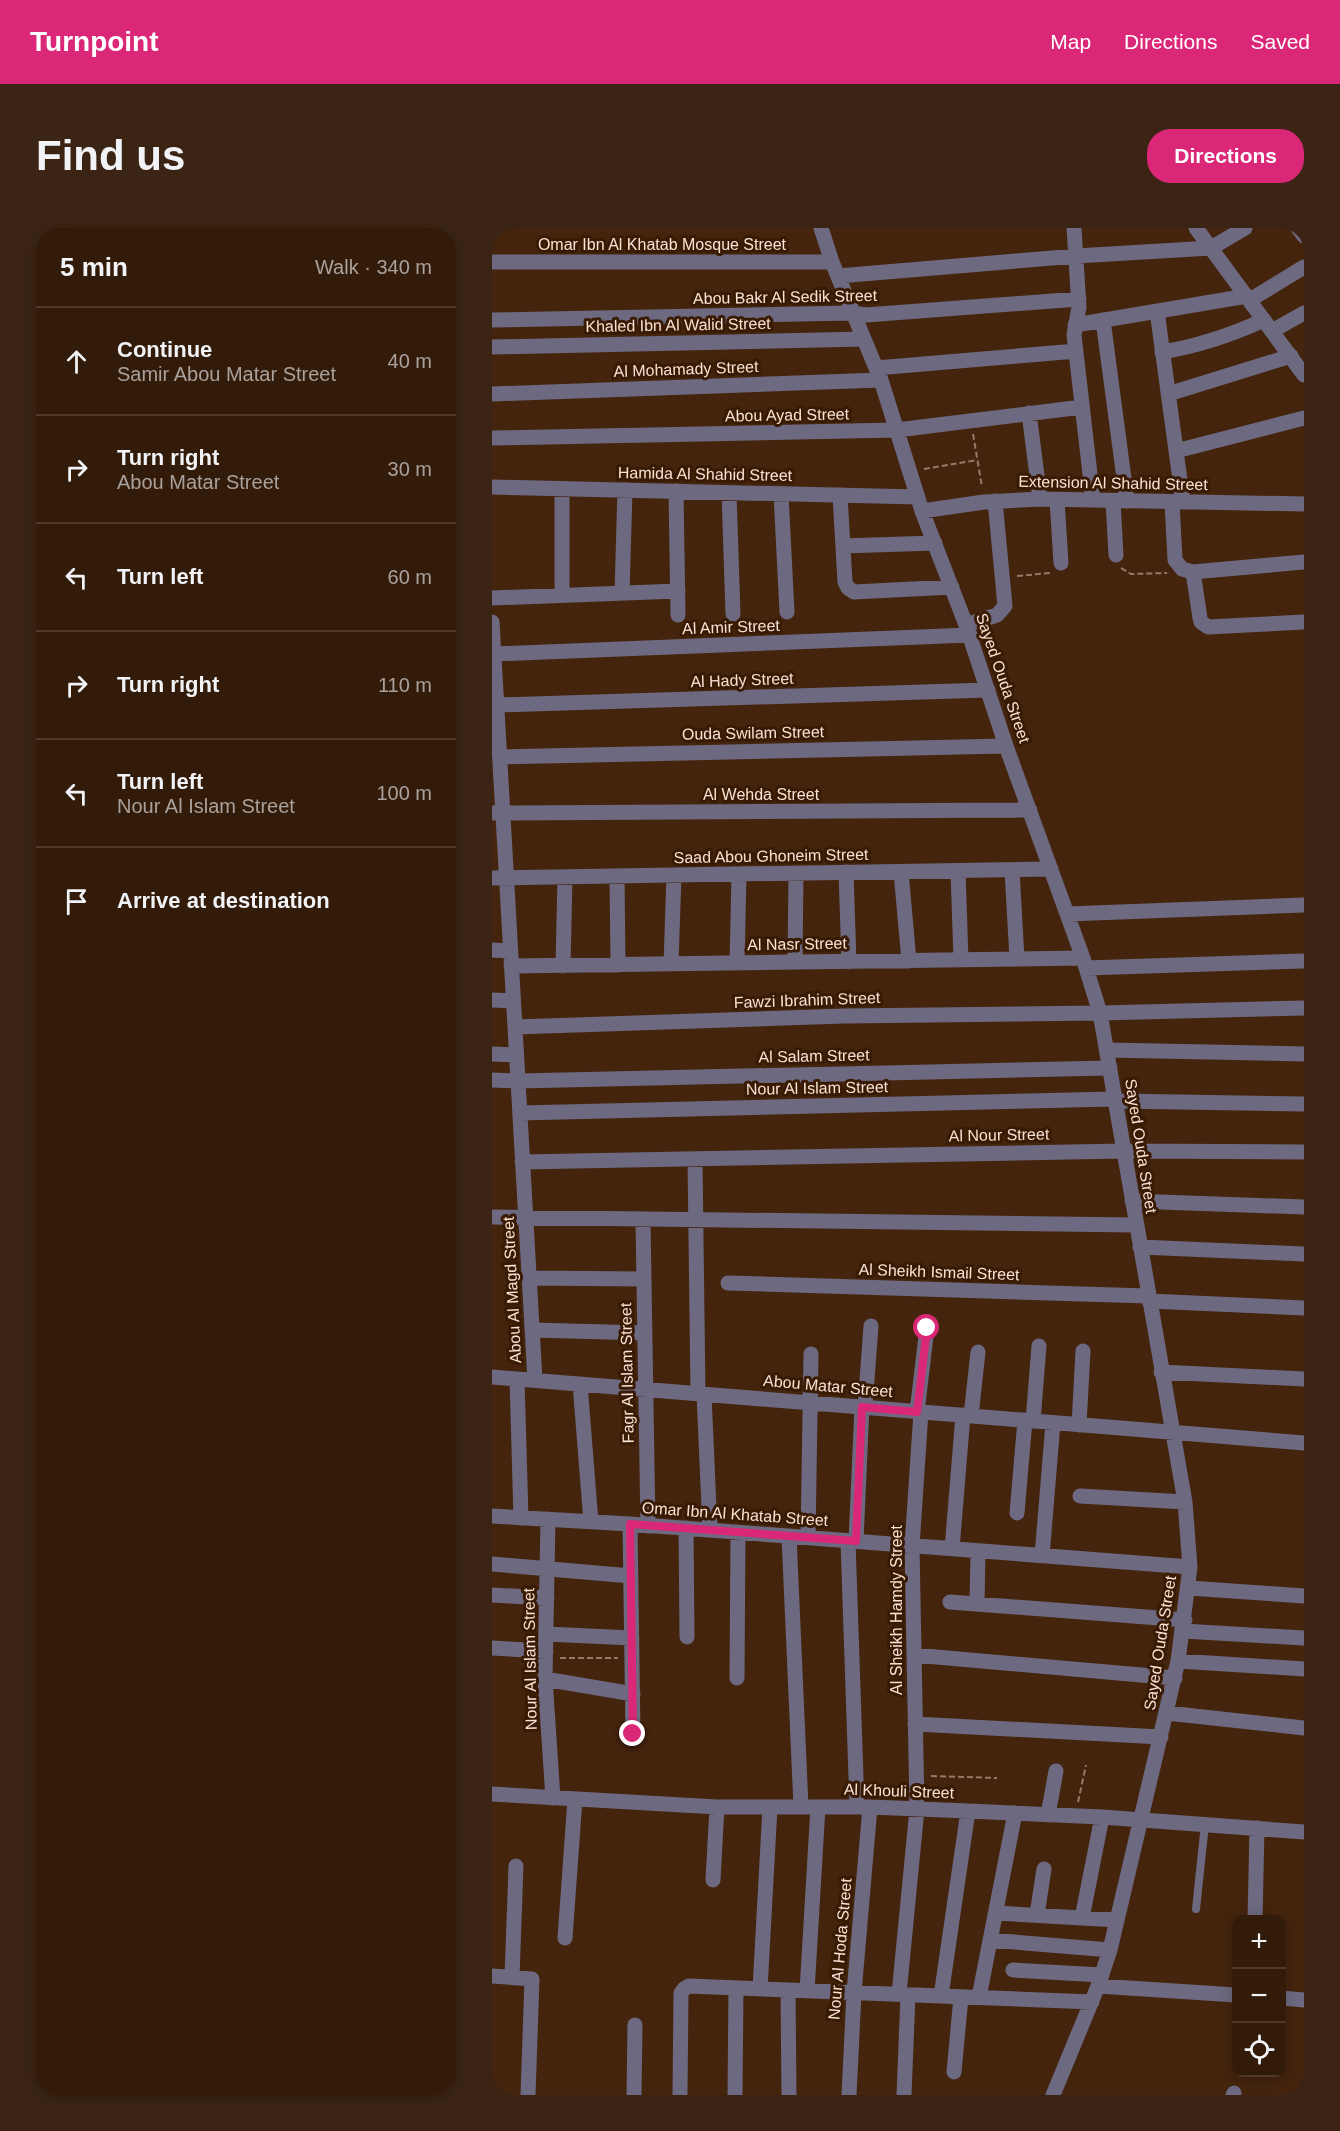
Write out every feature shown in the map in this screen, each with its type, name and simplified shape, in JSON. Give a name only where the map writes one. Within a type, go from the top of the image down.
[{"type":"street","name":"Sayed Ouda Street","points":[[821,228],[835,269],[879,374],[920,504],[968,630],[1006,746],[1085,963],[1100,1013],[1185,1502],[1190,1567],[1189,1588],[1175,1678],[1110,1950],[1092,2002],[1053,2095]]},
{"type":"street","points":[[1074,228],[1079,299],[1074,334],[1093,500]]},
{"type":"street","points":[[1168,394],[1299,364],[1196,228]]},
{"type":"street","points":[[1210,248],[1245,228]]},
{"type":"street","points":[[1298,228],[1304,236]]},
{"type":"street","name":"Omar Ibn Al Khatab Mosque Street","points":[[492,262],[835,269],[1210,248]]},
{"type":"street","points":[[1075,325],[1248,298],[1304,267]]},
{"type":"street","name":"Abou Bakr Al Sedik Street","points":[[492,320],[853,313],[866,315],[1079,299]]},
{"type":"street","points":[[1157,311],[1176,451],[1177,502],[1174,560],[1188,571],[1200,618],[1208,627],[1304,622]]},
{"type":"street","points":[[1162,352],[1206,343],[1304,313]]},
{"type":"street","points":[[1103,320],[1120,501],[1116,555]]},
{"type":"street","name":"Khaled Ibn Al Walid Street","points":[[492,347],[864,339]]},
{"type":"street","name":"Al Mohamady Street","points":[[492,394],[879,374],[1076,351]]},
{"type":"street","name":"Abou Ayad Street","points":[[492,438],[897,430],[1082,407]]},
{"type":"street","points":[[1029,413],[1040,499]]},
{"type":"street","points":[[1176,451],[1304,418]]},
{"type":"street","name":"Hamida Al Shahid Street","points":[[492,487],[840,495],[920,504]]},
{"type":"street","points":[[562,489],[562,595]]},
{"type":"street","points":[[622,593],[625,490]]},
{"type":"street","points":[[676,491],[678,615]]},
{"type":"street","points":[[729,493],[733,614]]},
{"type":"street","points":[[781,494],[787,612]]},
{"type":"street","points":[[840,495],[845,582],[848,588],[854,592],[952,587]]},
{"type":"street","name":"Extension Al Shahid Street","points":[[920,504],[1040,499],[1304,504]]},
{"type":"street","points":[[1057,500],[1061,563]]},
{"type":"street","points":[[990,501],[1002,577]]},
{"type":"street","points":[[843,546],[935,543]]},
{"type":"street","points":[[1188,571],[1304,562]]},
{"type":"street","name":"Al Amir Street","points":[[494,654],[968,630],[1003,610],[1005,602],[1002,577]]},
{"type":"street","points":[[492,598],[678,591]]},
{"type":"street","name":"Abou Al Magd Street","points":[[492,622],[500,757],[497,813],[499,878],[511,959],[535,1380]]},
{"type":"street","name":"Al Hady Street","points":[[497,705],[988,690]]},
{"type":"street","name":"Ouda Swilam Street","points":[[500,757],[1006,746]]},
{"type":"street","name":"Al Wehda Street","points":[[497,813],[1030,810]]},
{"type":"street","name":"Saad Abou Ghoneim Street","points":[[499,878],[1051,869]]},
{"type":"street","points":[[1012,870],[1017,959]]},
{"type":"street","points":[[958,871],[961,960]]},
{"type":"street","points":[[846,872],[849,962]]},
{"type":"street","points":[[901,872],[909,961]]},
{"type":"street","points":[[795,962],[796,873]]},
{"type":"street","points":[[737,963],[739,874]]},
{"type":"street","points":[[671,964],[674,875]]},
{"type":"street","points":[[617,876],[618,965]]},
{"type":"street","points":[[563,966],[565,877]]},
{"type":"street","points":[[1067,914],[1304,905]]},
{"type":"street","name":"Al Nasr Street","points":[[492,950],[511,959],[563,966],[1017,959],[1085,963],[1304,961]]},
{"type":"street","points":[[492,1000],[513,1001]]},
{"type":"street","name":"Fawzi Ibrahim Street","points":[[515,1027],[845,1016],[1304,1008]]},
{"type":"street","points":[[1107,1050],[1304,1054]]},
{"type":"street","points":[[492,1054],[516,1055]]},
{"type":"street","name":"Al Salam Street","points":[[492,1080],[1110,1068]]},
{"type":"street","name":"Nour Al Islam Street","points":[[520,1113],[1116,1100],[1304,1104]]},
{"type":"street","name":"Al Nour Street","points":[[522,1162],[1124,1151],[1304,1152]]},
{"type":"street","points":[[695,1159],[701,1394],[710,1530]]},
{"type":"street","points":[[1132,1201],[1304,1207]]},
{"type":"street","points":[[492,1217],[1136,1225]]},
{"type":"street","name":"Fagr Al Islam Street","points":[[643,1220],[648,1526]]},
{"type":"street","points":[[1140,1247],[1304,1254]]},
{"type":"street","points":[[529,1278],[644,1279]]},
{"type":"street","name":"Al Sheikh Ismail Street","points":[[728,1283],[1148,1299],[1304,1308]]},
{"type":"street","name":"Nour Al Hoda Street","points":[[849,2095],[864,1807],[852,1541],[871,1326]]},
{"type":"street","name":"Al Sheikh Hamdy Street","points":[[904,2095],[904,1994],[917,1809],[912,1546],[919,1412],[927,1328]]},
{"type":"street","points":[[532,1330],[645,1333]]},
{"type":"street","points":[[1017,1513],[1039,1346]]},
{"type":"street","points":[[1079,1425],[1083,1351]]},
{"type":"street","points":[[952,1549],[967,1416],[978,1352]]},
{"type":"street","points":[[807,1538],[811,1354]]},
{"type":"street","points":[[1161,1372],[1304,1379]]},
{"type":"street","name":"Abou Matar Street","points":[[492,1377],[1304,1443]]},
{"type":"street","points":[[517,1379],[521,1518]]},
{"type":"street","points":[[580,1384],[591,1522]]},
{"type":"street","points":[[1042,1556],[1053,1423]]},
{"type":"street","points":[[1080,1496],[1185,1502]]},
{"type":"street","name":"Omar Ibn Al Khatab Street","points":[[492,1516],[686,1528],[1190,1567]]},
{"type":"street","name":"Nour Al Islam Street","points":[[548,1519],[545,1679],[553,1798]]},
{"type":"street","points":[[630,1524],[633,1734]]},
{"type":"street","points":[[686,1528],[687,1637]]},
{"type":"street","points":[[737,1678],[738,1532]]},
{"type":"street","points":[[789,1536],[801,1807]]},
{"type":"street","points":[[977,1604],[978,1551]]},
{"type":"street","points":[[492,1564],[631,1576]]},
{"type":"street","points":[[1189,1588],[1304,1596]]},
{"type":"street","points":[[492,1595],[546,1598]]},
{"type":"street","points":[[950,1602],[1304,1638]]},
{"type":"street","points":[[546,1634],[632,1638]]},
{"type":"street","points":[[492,1648],[546,1654]]},
{"type":"street","points":[[914,1655],[1175,1678]]},
{"type":"street","points":[[1178,1661],[1304,1669]]},
{"type":"street","points":[[545,1679],[633,1694]]},
{"type":"street","points":[[1167,1713],[1304,1728]]},
{"type":"street","points":[[915,1724],[1161,1737]]},
{"type":"street","points":[[1048,1815],[1056,1771]]},
{"type":"street","name":"Al Khouli Street","points":[[492,1794],[717,1807],[864,1807],[1102,1817],[1304,1832]]},
{"type":"street","points":[[565,1938],[575,1799]]},
{"type":"street","points":[[713,1880],[717,1807]]},
{"type":"street","points":[[760,1989],[770,1807]]},
{"type":"street","points":[[807,1991],[818,1807]]},
{"type":"street","points":[[941,1996],[968,1811]]},
{"type":"street","points":[[979,1998],[1015,1813]]},
{"type":"street","points":[[1082,1918],[1102,1817]]},
{"type":"street","points":[[1255,1915],[1257,1828]]},
{"type":"street","points":[[512,1977],[516,1866]]},
{"type":"street","points":[[1036,1915],[1044,1869]]},
{"type":"street","points":[[996,1913],[1117,1920]]},
{"type":"street","points":[[990,1940],[1110,1950]]},
{"type":"street","points":[[1013,1970],[1232,1995]]},
{"type":"street","points":[[492,1976],[532,1979],[528,2095]]},
{"type":"street","points":[[681,2095],[681,1994],[688,1986],[1092,2002]]},
{"type":"street","points":[[735,2095],[736,1988]]},
{"type":"street","points":[[788,1990],[789,2095]]},
{"type":"street","points":[[954,2072],[961,1997]]},
{"type":"street","points":[[1286,1998],[1304,2000]]},
{"type":"street","points":[[634,2095],[636,2025]]},
{"type":"lane","points":[[1196,1909],[1205,1824]]},
{"type":"path","points":[[971,421],[977,460],[990,501]]},
{"type":"path","points":[[910,471],[977,460]]},
{"type":"path","points":[[1116,555],[1118,565],[1131,574],[1188,571]]},
{"type":"path","points":[[1002,577],[1056,573],[1061,563]]},
{"type":"path","points":[[546,1654],[632,1658]]},
{"type":"path","points":[[1075,1816],[1086,1765]]},
{"type":"path","points":[[916,1776],[997,1778]]},
{"type":"route","points":[[633,1734],[630,1524],[856,1541],[862,1407],[917,1412],[927,1328]]}]
